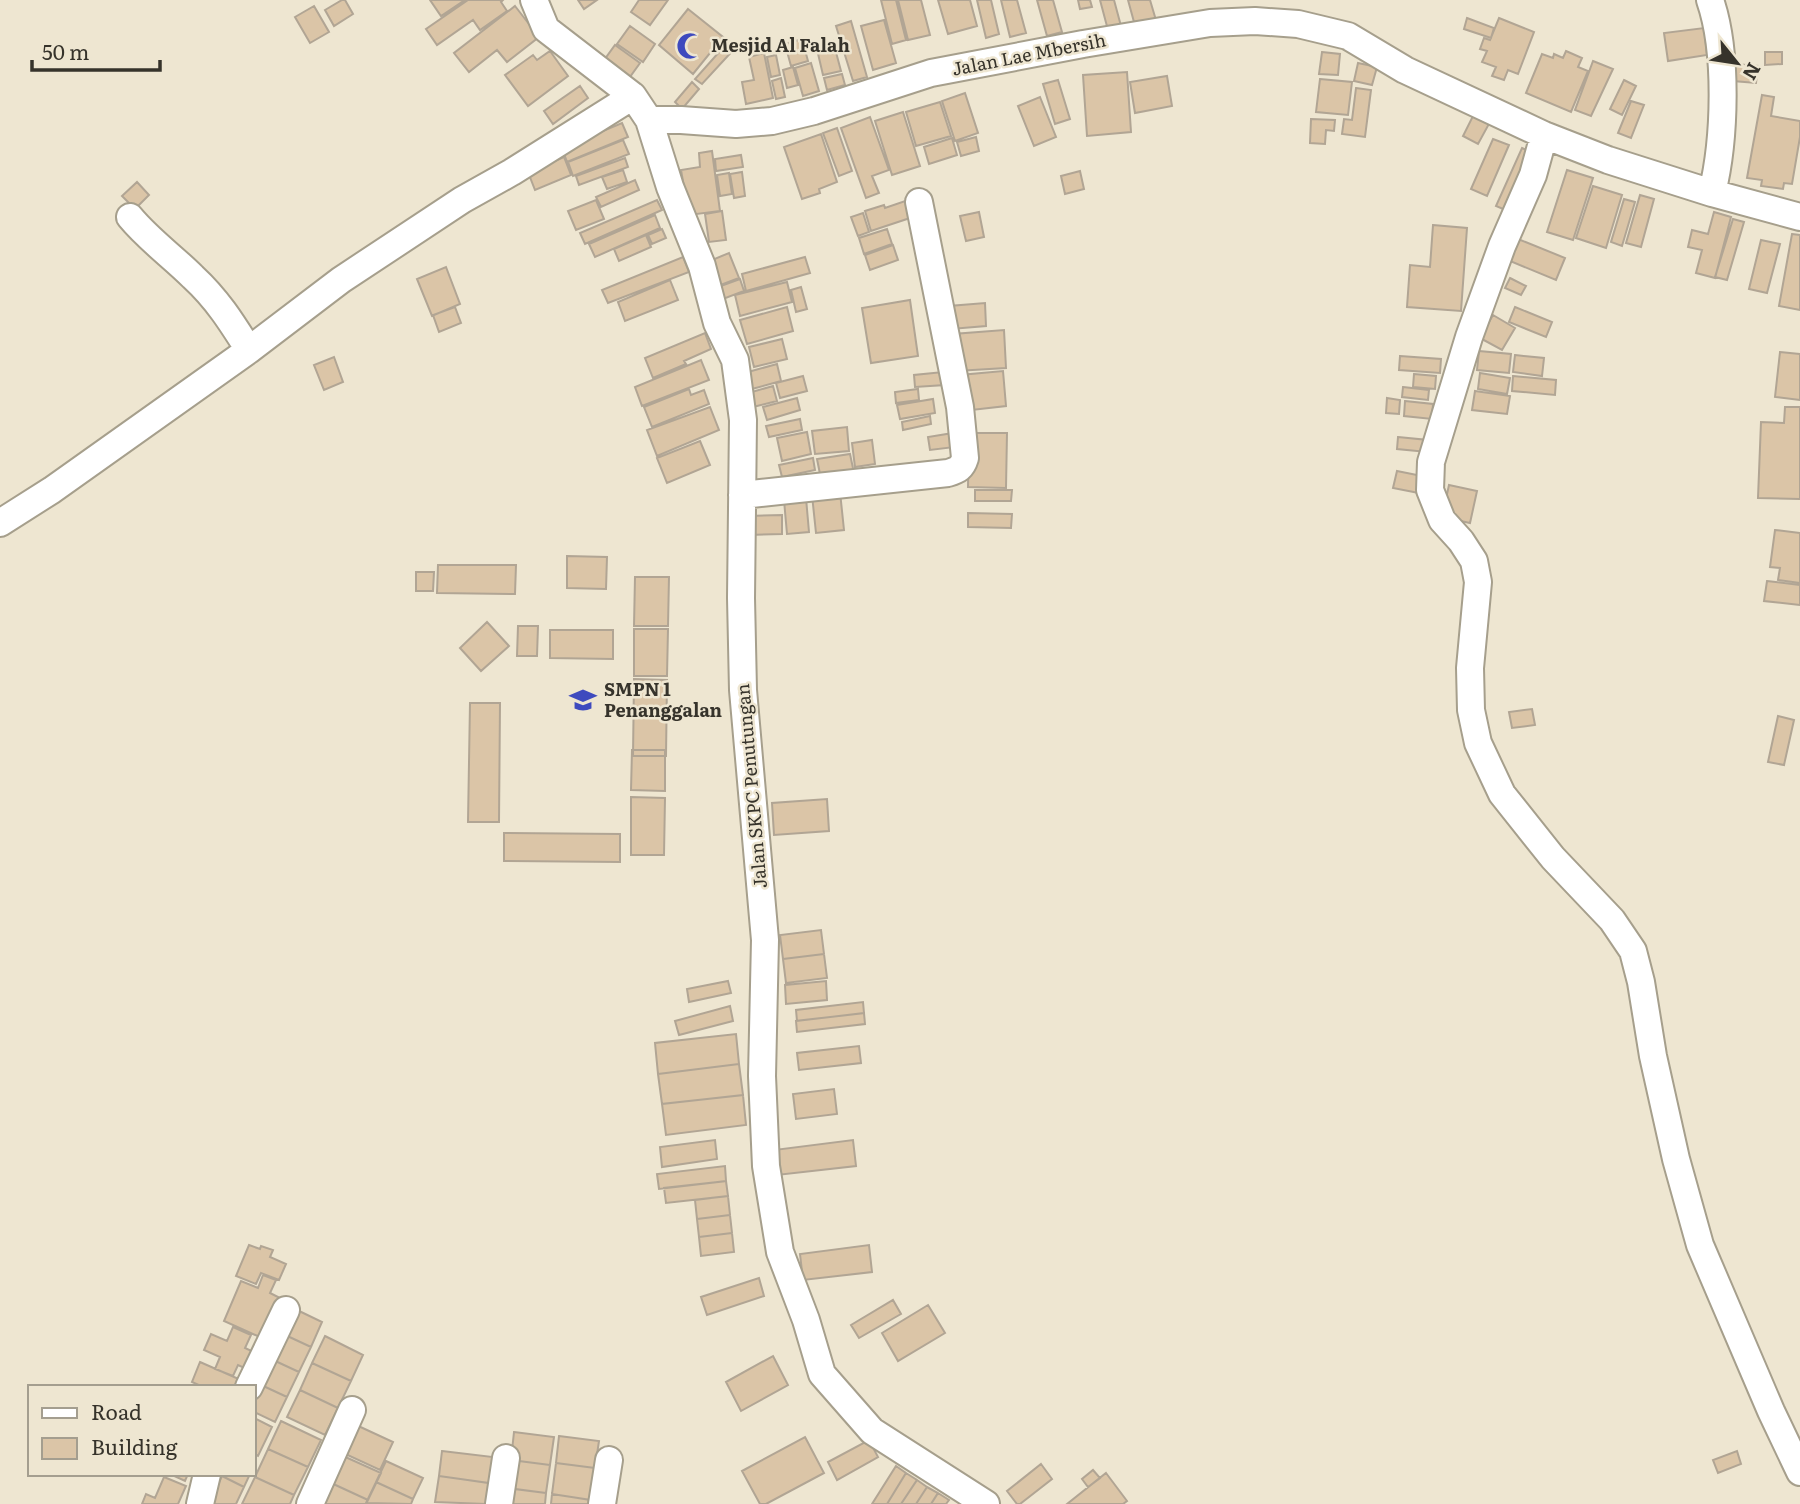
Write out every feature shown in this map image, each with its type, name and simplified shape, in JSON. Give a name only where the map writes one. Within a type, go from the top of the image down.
[{"type":"street","name":"Jalan SKPC Penutungan","points":[[534,0],[546,29],[633,96],[649,120],[670,187],[702,266],[717,323],[735,360],[743,420],[743,690],[765,940],[762,1076],[766,1166],[780,1252],[806,1320],[822,1374],[872,1431],[986,1504]]},
{"type":"street","points":[[1710,0],[1719,32],[1722,112],[1720,162],[1712,193]]},
{"type":"street","name":"Jalan Lae Mbersih","points":[[649,120],[736,124],[772,121],[814,111],[932,73],[1083,44],[1210,23],[1255,21],[1298,24],[1348,36],[1405,70],[1545,135],[1608,160],[1800,217]]},
{"type":"street","points":[[0,523],[52,490],[249,351],[341,280],[426,223],[633,96]]},
{"type":"street","points":[[1545,135],[1533,175],[1502,246],[1469,337],[1431,462],[1430,491],[1442,520],[1474,561],[1478,582],[1470,667],[1471,710],[1478,743],[1502,794],[1553,858],[1612,920],[1633,951],[1673,1146],[1700,1245],[1800,1472]]},
{"type":"street","points":[[742,495],[948,473],[963,464],[965,458],[960,407],[919,202]]},
{"type":"street","points":[[130,217],[145,236],[222,306],[249,351]]},
{"type":"street","points":[[250,1385],[286,1310]]},
{"type":"street","points":[[310,1504],[352,1410]]},
{"type":"street","points":[[499,1504],[506,1458]]},
{"type":"street","points":[[602,1504],[609,1460]]},
{"type":"street","points":[[200,1504],[207,1476]]},
{"type":"building","points":[[345,0],[353,14],[334,26],[325,10]]},
{"type":"building","points":[[430,0],[465,0],[441,16]]},
{"type":"building","points":[[468,0],[503,0],[501,2],[507,11],[480,30],[473,20],[437,45],[426,29]]},
{"type":"building","points":[[578,0],[597,0],[584,9]]},
{"type":"building","points":[[639,0],[668,0],[650,25],[631,12]]},
{"type":"building","points":[[881,0],[896,0],[906,40],[892,44]]},
{"type":"building","points":[[898,0],[921,0],[930,35],[908,40]]},
{"type":"building","points":[[938,0],[970,0],[977,26],[948,34]]},
{"type":"building","points":[[977,0],[991,0],[999,34],[986,38]]},
{"type":"building","points":[[1001,0],[1017,0],[1026,33],[1010,37]]},
{"type":"building","points":[[1037,0],[1053,0],[1062,32],[1047,36]]},
{"type":"building","points":[[1078,0],[1090,0],[1092,7],[1080,9]]},
{"type":"building","points":[[1100,0],[1114,0],[1121,26],[1108,30]]},
{"type":"building","points":[[1128,0],[1150,0],[1158,27],[1137,33]]},
{"type":"building","points":[[314,6],[329,32],[310,43],[295,17]]},
{"type":"building","points":[[515,6],[539,37],[507,62],[497,50],[469,72],[454,53]]},
{"type":"building","points":[[688,9],[723,37],[693,74],[659,45]]},
{"type":"building","points":[[1467,18],[1494,28],[1491,38],[1464,29]]},
{"type":"building","points":[[1499,18],[1534,32],[1518,74],[1508,70],[1504,80],[1492,76],[1496,67],[1482,62],[1487,51],[1480,49],[1484,38],[1490,40]]},
{"type":"building","points":[[884,20],[896,63],[873,70],[861,26]]},
{"type":"building","points":[[851,21],[867,77],[853,81],[836,26]]},
{"type":"building","points":[[630,26],[655,44],[643,62],[617,44]]},
{"type":"building","points":[[1704,28],[1707,55],[1668,61],[1664,33]]},
{"type":"building","points":[[802,39],[808,61],[791,66],[785,44]]},
{"type":"building","points":[[729,41],[736,47],[702,84],[695,79]]},
{"type":"building","points":[[833,41],[841,71],[823,75],[816,45]]},
{"type":"building","points":[[615,45],[640,63],[627,81],[602,63]]},
{"type":"building","points":[[550,51],[568,76],[528,106],[505,75],[533,55],[537,60]]},
{"type":"building","points":[[1566,51],[1582,58],[1578,67],[1588,71],[1571,112],[1526,93],[1542,54],[1553,58],[1554,54],[1563,58]]},
{"type":"building","points":[[1322,52],[1340,54],[1338,75],[1319,74]]},
{"type":"building","points":[[1765,52],[1782,52],[1782,64],[1765,65]]},
{"type":"building","points":[[764,53],[773,98],[746,104],[742,82],[754,80],[749,57]]},
{"type":"building","points":[[776,55],[780,75],[771,77],[767,57]]},
{"type":"building","points":[[1593,61],[1613,69],[1591,116],[1575,110]]},
{"type":"building","points":[[811,63],[819,91],[803,96],[795,68]]},
{"type":"building","points":[[1358,63],[1377,67],[1372,85],[1354,81]]},
{"type":"building","points":[[1734,64],[1758,66],[1756,83],[1733,81]]},
{"type":"building","points":[[793,67],[798,85],[787,88],[783,70]]},
{"type":"building","points":[[1127,72],[1131,132],[1087,136],[1083,75]]},
{"type":"building","points":[[842,74],[845,85],[827,90],[824,78]]},
{"type":"building","points":[[1167,76],[1172,106],[1135,113],[1130,82]]},
{"type":"building","points":[[781,78],[785,97],[776,99],[772,81]]},
{"type":"building","points":[[1320,79],[1352,82],[1348,115],[1316,112]]},
{"type":"building","points":[[1058,80],[1070,119],[1055,124],[1043,84]]},
{"type":"building","points":[[1624,80],[1636,86],[1622,115],[1610,109]]},
{"type":"building","points":[[692,82],[699,89],[682,109],[675,102]]},
{"type":"building","points":[[580,86],[588,98],[553,124],[544,111]]},
{"type":"building","points":[[1356,88],[1371,90],[1365,137],[1342,134],[1344,119],[1352,120]]},
{"type":"building","points":[[965,93],[978,133],[955,141],[942,101]]},
{"type":"building","points":[[1762,95],[1774,97],[1771,116],[1800,121],[1792,184],[1784,183],[1783,189],[1761,186],[1762,180],[1747,178]]},
{"type":"building","points":[[1040,97],[1056,137],[1034,146],[1018,106]]},
{"type":"building","points":[[1631,101],[1644,105],[1631,138],[1618,133]]},
{"type":"building","points":[[940,102],[951,136],[916,146],[906,112]]},
{"type":"building","points":[[903,112],[920,166],[892,175],[875,121]]},
{"type":"building","points":[[1474,114],[1490,122],[1478,144],[1463,136]]},
{"type":"building","points":[[870,117],[889,170],[872,176],[879,193],[866,198],[841,128]]},
{"type":"building","points":[[1311,119],[1335,120],[1334,131],[1326,130],[1325,144],[1310,143]]},
{"type":"building","points":[[622,123],[628,137],[567,162],[562,148]]},
{"type":"building","points":[[837,128],[852,171],[839,176],[823,133]]},
{"type":"building","points":[[821,134],[837,182],[819,189],[820,193],[802,199],[784,147]]},
{"type":"building","points":[[976,137],[979,151],[961,156],[957,142]]},
{"type":"building","points":[[952,138],[957,155],[929,164],[924,147]]},
{"type":"building","points":[[1493,139],[1509,145],[1487,196],[1471,189]]},
{"type":"building","points":[[623,140],[629,154],[573,176],[568,162]]},
{"type":"building","points":[[1522,148],[1537,155],[1510,212],[1496,206]]},
{"type":"building","points":[[712,151],[720,211],[689,215],[681,170],[700,167],[699,153]]},
{"type":"building","points":[[741,155],[743,167],[716,171],[715,159]]},
{"type":"building","points":[[564,157],[571,175],[535,190],[528,172]]},
{"type":"building","points":[[625,158],[628,167],[579,185],[576,176]]},
{"type":"building","points":[[623,170],[627,182],[607,189],[602,177]]},
{"type":"building","points":[[1567,170],[1593,178],[1573,240],[1547,232]]},
{"type":"building","points":[[1080,171],[1084,189],[1065,194],[1061,176]]},
{"type":"building","points":[[742,172],[745,196],[734,198],[730,174]]},
{"type":"building","points":[[729,173],[732,194],[720,196],[717,175]]},
{"type":"building","points":[[635,180],[639,190],[601,207],[596,197]]},
{"type":"building","points":[[137,182],[149,195],[135,209],[122,196]]},
{"type":"building","points":[[1593,186],[1622,195],[1606,248],[1576,238]]},
{"type":"building","points":[[1640,195],[1654,199],[1641,247],[1626,243]]},
{"type":"building","points":[[914,198],[919,215],[871,231],[865,211],[884,205],[885,208]]},
{"type":"building","points":[[1624,199],[1635,202],[1622,246],[1611,242]]},
{"type":"building","points":[[596,200],[604,219],[576,230],[568,211]]},
{"type":"building","points":[[657,200],[662,210],[585,244],[580,233]]},
{"type":"building","points":[[722,211],[726,240],[709,242],[705,214]]},
{"type":"building","points":[[979,212],[984,237],[966,241],[960,216]]},
{"type":"building","points":[[1714,212],[1731,217],[1715,278],[1696,273],[1702,250],[1688,247],[1692,230],[1708,234]]},
{"type":"building","points":[[863,213],[869,232],[858,236],[851,217]]},
{"type":"building","points":[[655,215],[660,228],[595,257],[589,244]]},
{"type":"building","points":[[1733,219],[1744,222],[1727,280],[1715,277]]},
{"type":"building","points":[[1433,225],[1467,228],[1461,311],[1407,307],[1410,265],[1430,267]]},
{"type":"building","points":[[662,229],[666,238],[652,244],[648,235]]},
{"type":"building","points":[[887,229],[892,244],[864,254],[859,238]]},
{"type":"building","points":[[1792,234],[1800,235],[1800,310],[1779,306]]},
{"type":"building","points":[[646,235],[651,247],[619,261],[614,249]]},
{"type":"building","points":[[1518,239],[1565,258],[1556,280],[1510,261]]},
{"type":"building","points":[[1761,240],[1780,244],[1767,293],[1749,289]]},
{"type":"building","points":[[893,245],[898,260],[870,270],[865,255]]},
{"type":"building","points":[[729,253],[739,278],[718,286],[712,260]]},
{"type":"building","points":[[683,257],[689,272],[608,303],[602,290]]},
{"type":"building","points":[[805,257],[810,273],[746,291],[742,274]]},
{"type":"building","points":[[446,267],[460,304],[432,316],[417,279]]},
{"type":"building","points":[[1510,278],[1526,286],[1521,295],[1505,288]]},
{"type":"building","points":[[740,279],[744,291],[723,299],[718,287]]},
{"type":"building","points":[[670,280],[678,300],[625,321],[618,302]]},
{"type":"building","points":[[787,282],[792,302],[740,316],[735,295]]},
{"type":"building","points":[[801,287],[807,309],[796,312],[791,290]]},
{"type":"building","points":[[910,300],[918,356],[871,363],[862,308]]},
{"type":"building","points":[[985,303],[986,326],[951,329],[949,306]]},
{"type":"building","points":[[455,307],[461,323],[439,332],[433,315]]},
{"type":"building","points":[[787,307],[793,331],[747,344],[740,320]]},
{"type":"building","points":[[1515,307],[1552,322],[1546,337],[1509,322]]},
{"type":"building","points":[[1493,315],[1515,328],[1502,350],[1480,338]]},
{"type":"building","points":[[1004,330],[1006,368],[956,371],[953,334]]},
{"type":"building","points":[[705,333],[711,349],[684,361],[686,364],[653,378],[645,358]]},
{"type":"building","points":[[782,339],[787,359],[754,367],[749,347]]},
{"type":"building","points":[[1479,351],[1511,354],[1509,373],[1477,370]]},
{"type":"building","points":[[1780,352],[1800,354],[1800,400],[1775,397]]},
{"type":"building","points":[[1515,355],[1544,358],[1542,376],[1513,372]]},
{"type":"building","points":[[1400,356],[1441,359],[1440,373],[1399,370]]},
{"type":"building","points":[[334,357],[343,382],[324,390],[314,365]]},
{"type":"building","points":[[701,360],[709,380],[642,406],[635,387]]},
{"type":"building","points":[[777,364],[781,381],[752,389],[748,372]]},
{"type":"building","points":[[1003,371],[1006,406],[963,411],[960,375]]},
{"type":"building","points":[[943,372],[945,385],[915,387],[914,375]]},
{"type":"building","points":[[1480,373],[1510,378],[1507,394],[1478,389]]},
{"type":"building","points":[[1414,374],[1436,376],[1435,389],[1413,387]]},
{"type":"building","points":[[803,376],[807,391],[780,398],[776,383]]},
{"type":"building","points":[[1513,376],[1556,380],[1555,395],[1512,391]]},
{"type":"building","points":[[773,386],[777,401],[749,408],[745,394]]},
{"type":"building","points":[[1403,387],[1429,390],[1428,400],[1402,397]]},
{"type":"building","points":[[689,389],[691,395],[704,390],[709,404],[652,427],[644,407]]},
{"type":"building","points":[[918,389],[919,400],[896,403],[895,392]]},
{"type":"building","points":[[1475,391],[1510,396],[1507,414],[1472,410]]},
{"type":"building","points":[[797,398],[800,410],[767,420],[763,407]]},
{"type":"building","points":[[1387,398],[1400,400],[1399,414],[1386,413]]},
{"type":"building","points":[[933,399],[935,413],[900,419],[897,405]]},
{"type":"building","points":[[1405,401],[1433,404],[1432,419],[1404,416]]},
{"type":"building","points":[[710,407],[719,430],[657,456],[647,430]]},
{"type":"building","points":[[1785,407],[1800,407],[1800,499],[1758,498],[1761,422],[1784,423]]},
{"type":"building","points":[[930,416],[931,424],[903,430],[902,422]]},
{"type":"building","points":[[800,419],[802,430],[769,437],[766,426]]},
{"type":"building","points":[[847,427],[849,451],[815,454],[812,431]]},
{"type":"building","points":[[807,432],[811,454],[782,461],[777,438]]},
{"type":"building","points":[[953,433],[955,447],[930,450],[928,437]]},
{"type":"building","points":[[969,433],[1007,433],[1006,488],[968,487]]},
{"type":"building","points":[[1398,437],[1428,440],[1427,452],[1397,449]]},
{"type":"building","points":[[872,440],[875,464],[855,467],[852,443]]},
{"type":"building","points":[[700,441],[710,465],[667,483],[657,458]]},
{"type":"building","points":[[850,454],[854,473],[821,479],[817,459]]},
{"type":"building","points":[[813,458],[815,470],[782,477],[779,465]]},
{"type":"building","points":[[1397,471],[1427,477],[1424,494],[1393,488]]},
{"type":"building","points":[[1449,485],[1477,491],[1470,523],[1442,517]]},
{"type":"building","points":[[975,490],[1012,490],[1011,501],[975,501]]},
{"type":"building","points":[[840,492],[844,530],[816,533],[812,495]]},
{"type":"building","points":[[806,498],[809,532],[787,534],[784,500]]},
{"type":"building","points":[[968,513],[1012,514],[1011,528],[968,527]]},
{"type":"building","points":[[782,515],[782,534],[748,535],[748,516]]},
{"type":"building","points":[[1775,530],[1800,533],[1800,583],[1778,580],[1780,568],[1770,567]]},
{"type":"building","points":[[567,556],[607,557],[606,589],[567,588]]},
{"type":"building","points":[[438,565],[516,565],[515,594],[437,593]]},
{"type":"building","points":[[416,572],[434,572],[433,591],[416,591]]},
{"type":"building","points":[[635,577],[669,577],[668,626],[634,626]]},
{"type":"building","points":[[1767,581],[1800,585],[1800,605],[1764,601]]},
{"type":"building","points":[[487,622],[509,646],[481,671],[460,648]]},
{"type":"building","points":[[518,626],[538,626],[537,656],[517,656]]},
{"type":"building","points":[[634,629],[668,629],[667,676],[634,676]]},
{"type":"building","points":[[550,630],[613,630],[613,659],[550,658]]},
{"type":"building","points":[[634,679],[667,680],[666,756],[633,756]]},
{"type":"building","points":[[470,703],[500,703],[499,822],[468,822]]},
{"type":"building","points":[[1532,709],[1535,725],[1512,728],[1509,712]]},
{"type":"building","points":[[1778,716],[1794,720],[1784,765],[1768,762]]},
{"type":"building","points":[[632,750],[665,750],[665,791],[631,790]]},
{"type":"building","points":[[631,797],[665,798],[664,855],[631,855]]},
{"type":"building","points":[[827,799],[829,831],[774,835],[772,803]]},
{"type":"building","points":[[504,833],[620,834],[620,862],[504,861]]},
{"type":"building","points":[[821,930],[824,954],[783,959],[780,935]]},
{"type":"building","points":[[824,954],[827,978],[786,983],[783,959]]},
{"type":"building","points":[[728,981],[731,993],[689,1002],[687,989]]},
{"type":"building","points":[[826,981],[827,1000],[786,1004],[785,985]]},
{"type":"building","points":[[863,1002],[864,1013],[797,1021],[796,1010]]},
{"type":"building","points":[[730,1006],[733,1021],[679,1035],[675,1021]]},
{"type":"building","points":[[864,1013],[865,1024],[797,1032],[796,1021]]},
{"type":"building","points":[[736,1034],[739,1064],[658,1074],[655,1043]]},
{"type":"building","points":[[859,1046],[861,1063],[799,1070],[797,1053]]},
{"type":"building","points":[[739,1064],[743,1095],[662,1104],[658,1074]]},
{"type":"building","points":[[834,1089],[837,1114],[796,1119],[793,1094]]},
{"type":"building","points":[[743,1095],[746,1125],[666,1135],[662,1104]]},
{"type":"building","points":[[715,1140],[717,1159],[662,1167],[660,1147]]},
{"type":"building","points":[[853,1140],[856,1166],[777,1175],[774,1150]]},
{"type":"building","points":[[725,1166],[726,1181],[659,1189],[657,1174]]},
{"type":"building","points":[[726,1181],[728,1196],[666,1203],[664,1188]]},
{"type":"building","points":[[728,1196],[730,1215],[697,1219],[695,1200]]},
{"type":"building","points":[[730,1215],[732,1233],[699,1237],[697,1219]]},
{"type":"building","points":[[732,1233],[734,1252],[701,1256],[699,1237]]},
{"type":"building","points":[[249,1245],[273,1250],[270,1257],[286,1264],[279,1280],[261,1273],[256,1284],[236,1276]]},
{"type":"building","points":[[869,1245],[872,1272],[803,1280],[800,1254]]},
{"type":"building","points":[[263,1275],[276,1280],[270,1293],[280,1298],[262,1338],[224,1321],[241,1281],[258,1288]]},
{"type":"building","points":[[759,1278],[764,1296],[707,1315],[701,1297]]},
{"type":"building","points":[[893,1300],[901,1314],[859,1338],[851,1325]]},
{"type":"building","points":[[928,1305],[945,1333],[898,1361],[882,1333]]},
{"type":"building","points":[[295,1309],[322,1322],[311,1347],[283,1334]]},
{"type":"building","points":[[233,1327],[251,1335],[245,1348],[256,1353],[249,1370],[238,1365],[233,1376],[215,1369],[220,1357],[204,1350],[211,1334],[227,1341]]},
{"type":"building","points":[[283,1334],[311,1347],[299,1372],[271,1359]]},
{"type":"building","points":[[325,1336],[363,1355],[351,1381],[312,1363]]},
{"type":"building","points":[[773,1356],[788,1385],[741,1411],[726,1382]]},
{"type":"building","points":[[271,1359],[299,1372],[287,1397],[259,1384]]},
{"type":"building","points":[[200,1362],[241,1380],[239,1385],[199,1385],[192,1382]]},
{"type":"building","points":[[312,1363],[351,1381],[338,1408],[300,1390]]},
{"type":"building","points":[[259,1384],[287,1397],[275,1422],[256,1413],[256,1391]]},
{"type":"building","points":[[300,1390],[338,1408],[325,1435],[287,1417]]},
{"type":"building","points":[[256,1419],[272,1427],[258,1456],[256,1455]]},
{"type":"building","points":[[281,1421],[321,1440],[308,1467],[268,1449]]},
{"type":"building","points":[[354,1424],[393,1442],[380,1470],[341,1452]]},
{"type":"building","points":[[514,1432],[554,1437],[550,1465],[511,1460]]},
{"type":"building","points":[[559,1436],[599,1441],[595,1468],[556,1463]]},
{"type":"building","points":[[805,1437],[824,1473],[766,1504],[760,1504],[742,1471]]},
{"type":"building","points":[[869,1440],[878,1457],[837,1480],[828,1462]]},
{"type":"building","points":[[268,1449],[308,1467],[294,1495],[255,1477]]},
{"type":"building","points":[[442,1451],[493,1457],[489,1483],[439,1476]]},
{"type":"building","points":[[1737,1451],[1741,1464],[1718,1473],[1713,1460]]},
{"type":"building","points":[[341,1455],[381,1473],[368,1500],[329,1482]]},
{"type":"building","points":[[511,1460],[550,1465],[546,1493],[507,1488]]},
{"type":"building","points":[[386,1461],[423,1478],[413,1499],[376,1482]]},
{"type":"building","points":[[556,1463],[595,1468],[591,1500],[552,1494]]},
{"type":"building","points":[[1041,1464],[1052,1479],[1017,1504],[1007,1491]]},
{"type":"building","points":[[896,1466],[906,1473],[887,1504],[872,1504]]},
{"type":"building","points":[[1093,1470],[1100,1478],[1088,1487],[1082,1479]]},
{"type":"building","points":[[906,1473],[917,1480],[901,1504],[887,1504]]},
{"type":"building","points":[[1106,1473],[1127,1501],[1123,1504],[1067,1504]]},
{"type":"building","points":[[174,1476],[187,1476],[185,1481]]},
{"type":"building","points":[[222,1476],[249,1476],[244,1487]]},
{"type":"building","points":[[222,1476],[244,1487],[236,1504],[209,1504]]},
{"type":"building","points":[[439,1476],[489,1483],[486,1504],[435,1502]]},
{"type":"building","points":[[164,1477],[186,1486],[178,1504],[142,1504],[146,1494],[155,1498]]},
{"type":"building","points":[[255,1477],[294,1495],[290,1504],[242,1504]]},
{"type":"building","points":[[917,1480],[927,1487],[916,1504],[901,1504]]},
{"type":"building","points":[[329,1482],[368,1500],[366,1504],[318,1504]]},
{"type":"building","points":[[376,1482],[413,1499],[411,1504],[366,1503]]},
{"type":"building","points":[[927,1487],[938,1493],[931,1504],[916,1504]]},
{"type":"building","points":[[507,1488],[546,1493],[545,1504],[505,1504]]},
{"type":"building","points":[[938,1493],[949,1500],[946,1504],[931,1504]]},
{"type":"building","points":[[552,1494],[591,1500],[591,1504],[551,1504]]},
{"type":"place","name":"Mesjid Al Falah","points":[[690,46]]},
{"type":"place","name":"SMPN 1 Penanggalan","points":[[583,700]]}]
